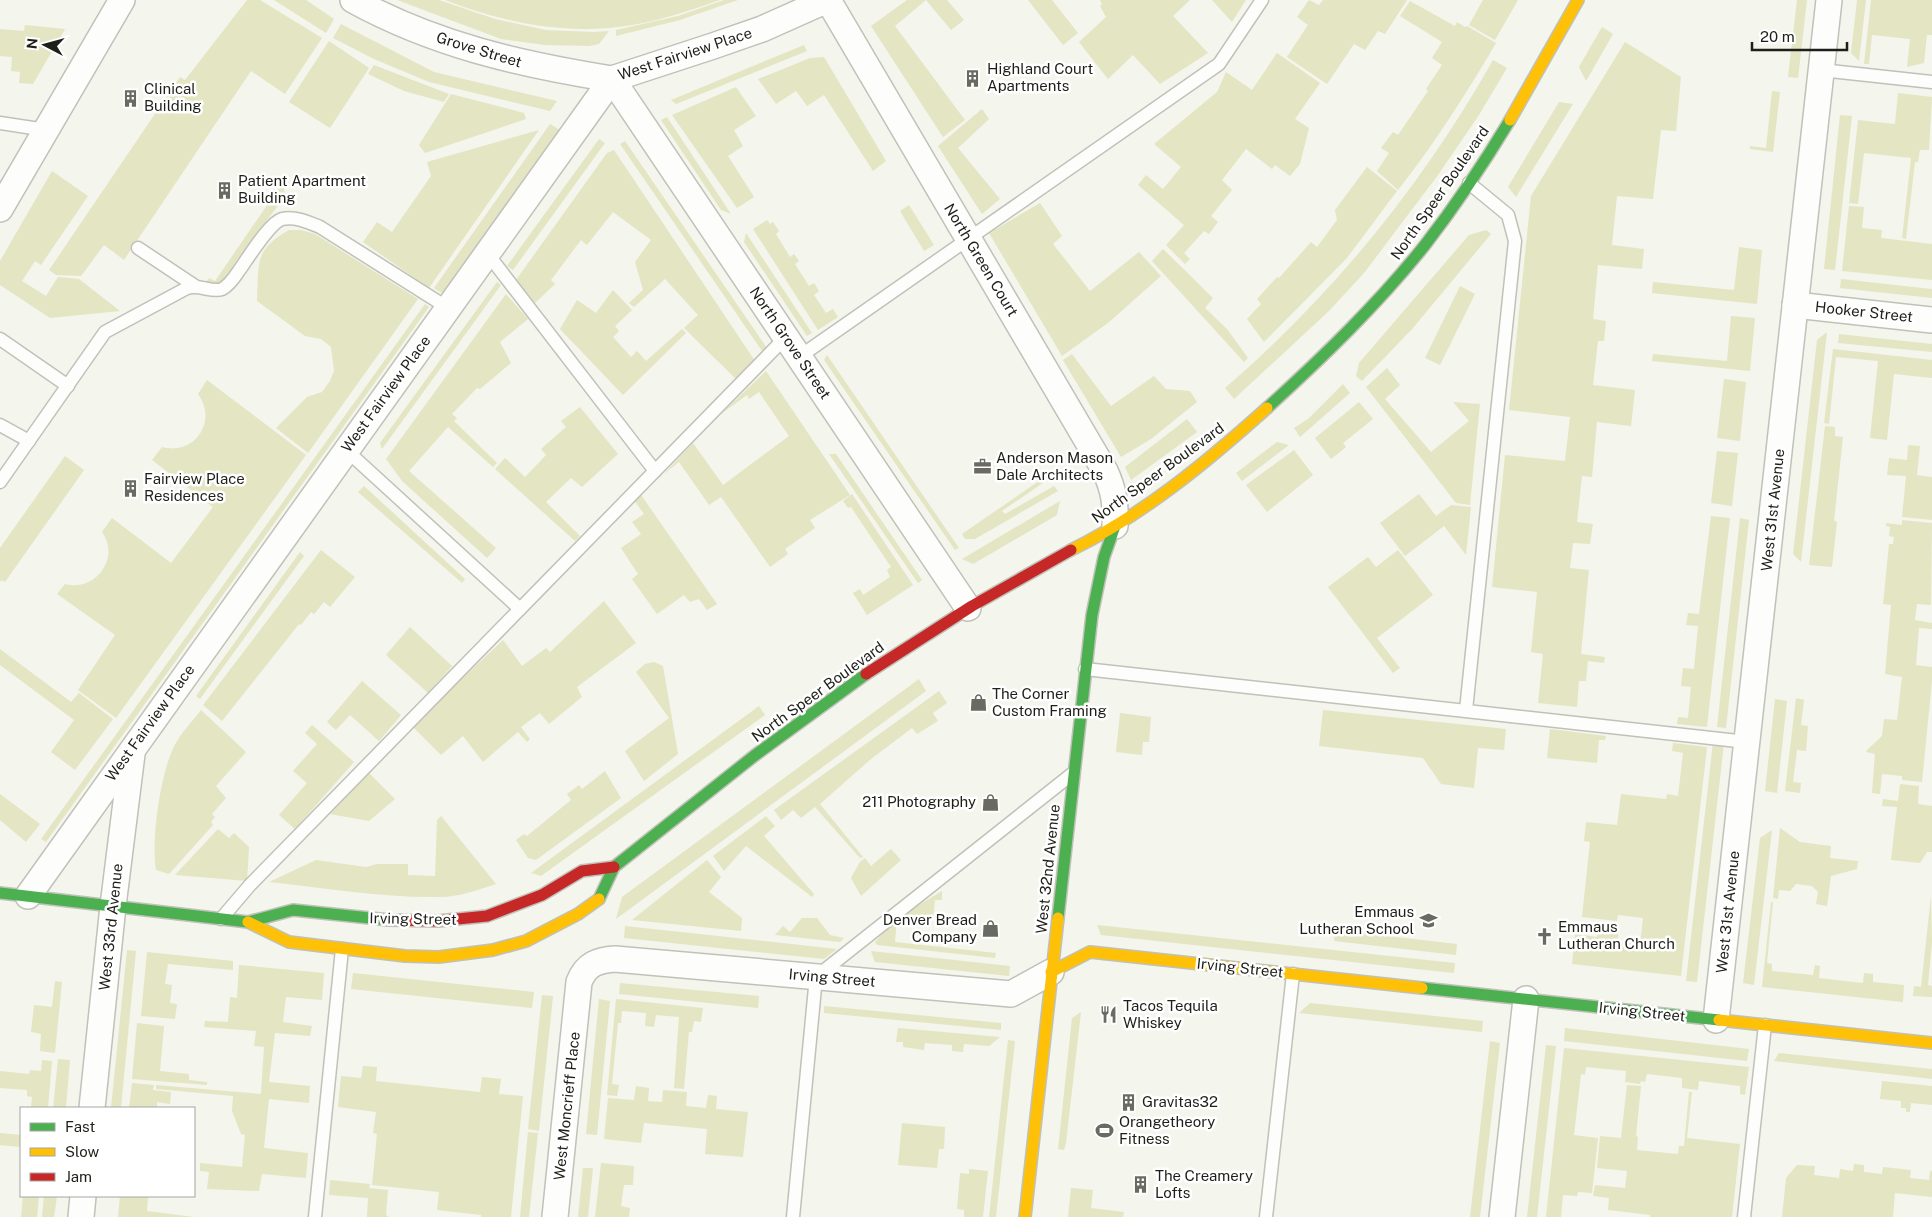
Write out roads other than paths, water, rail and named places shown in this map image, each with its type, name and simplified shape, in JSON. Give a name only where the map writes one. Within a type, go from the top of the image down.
[{"type":"main road","name":"North Speer Boulevard","points":[[614,867],[814,711],[968,608],[1115,526],[1236,434],[1332,348],[1401,274],[1469,183],[1527,90],[1578,0]]},
{"type":"main road","name":"West 32nd Avenue","points":[[1025,1217],[1085,669],[1095,595],[1104,557],[1115,526]]},
{"type":"main road","name":"Irving Street","points":[[248,922],[293,910],[398,921],[463,920],[487,916],[528,901],[560,886],[582,871],[614,867]]},
{"type":"main road","name":"Irving Street","points":[[0,893],[248,922],[289,942],[405,956],[439,956],[493,950],[526,941],[557,926],[598,899],[614,867]]},
{"type":"main road","name":"Irving Street","points":[[1051,972],[1090,952],[1932,1043]]},
{"type":"street","points":[[0,209],[122,0]]},
{"type":"street","name":"Grove Street","points":[[353,0],[382,16],[450,43],[535,66],[612,79]]},
{"type":"street","name":"West Fairview Place","points":[[28,896],[612,79],[762,28],[827,0]]},
{"type":"street","name":"North Green Court","points":[[827,0],[1105,471],[1112,485],[1116,505],[1115,526]]},
{"type":"street","name":"West 31st Avenue","points":[[1716,1020],[1829,0]]},
{"type":"street","name":"North Grove Street","points":[[612,79],[968,608]]},
{"type":"street","name":"Hooker Street","points":[[1796,305],[1932,320]]},
{"type":"street","name":"West 33rd Avenue","points":[[92,1107],[126,790],[134,747]]},
{"type":"street","name":"Irving Street","points":[[578,994],[579,982],[587,968],[594,963],[606,960],[1011,994],[1051,972]]},
{"type":"street","name":"West Moncrieff Place","points":[[555,1217],[578,994]]},
{"type":"street","points":[[1502,1217],[1526,999]]},
{"type":"street","points":[[81,1217],[83,1197]]},
{"type":"lane","points":[[221,919],[250,885],[655,472],[792,347],[968,239],[1219,64],[1262,0]]},
{"type":"lane","points":[[1821,70],[1932,82]]},
{"type":"lane","points":[[0,123],[46,130]]},
{"type":"lane","points":[[1466,710],[1514,241],[1508,215],[1469,183]]},
{"type":"lane","points":[[138,248],[195,286],[222,289],[231,282],[271,227],[280,219],[299,219],[320,228],[448,308]]},
{"type":"lane","points":[[487,253],[655,472]]},
{"type":"lane","points":[[0,482],[105,332],[195,286]]},
{"type":"lane","points":[[0,339],[68,386]]},
{"type":"lane","points":[[0,425],[29,441]]},
{"type":"lane","points":[[346,450],[520,609]]},
{"type":"lane","points":[[1085,669],[1747,742]]},
{"type":"lane","points":[[793,1217],[816,977],[1073,773]]},
{"type":"lane","points":[[315,1217],[342,949]]},
{"type":"lane","points":[[1266,1217],[1294,974]]},
{"type":"lane","points":[[1744,1217],[1765,1025]]},
{"type":"place","name":"Highland Court Apartments","points":[[973,78]]},
{"type":"place","name":"Clinical Building","points":[[130,98]]},
{"type":"place","name":"Patient Apartment Building","points":[[224,190]]},
{"type":"place","name":"Anderson Mason Dale Architects","points":[[982,467]]},
{"type":"place","name":"Fairview Place Residences","points":[[130,488]]},
{"type":"place","name":"The Corner Custom Framing","points":[[978,703]]},
{"type":"place","name":"211 Photography","points":[[990,802]]},
{"type":"place","name":"Emmaus Lutheran School","points":[[1428,921]]},
{"type":"place","name":"Denver Bread Company","points":[[991,929]]},
{"type":"place","name":"Emmaus Lutheran Church","points":[[1544,936]]},
{"type":"place","name":"Tacos Tequila Whiskey","points":[[1109,1015]]},
{"type":"place","name":"Gravitas32","points":[[1128,1102]]},
{"type":"place","name":"Orangetheory Fitness","points":[[1105,1131]]},
{"type":"place","name":"The Creamery Lofts","points":[[1141,1185]]}]
